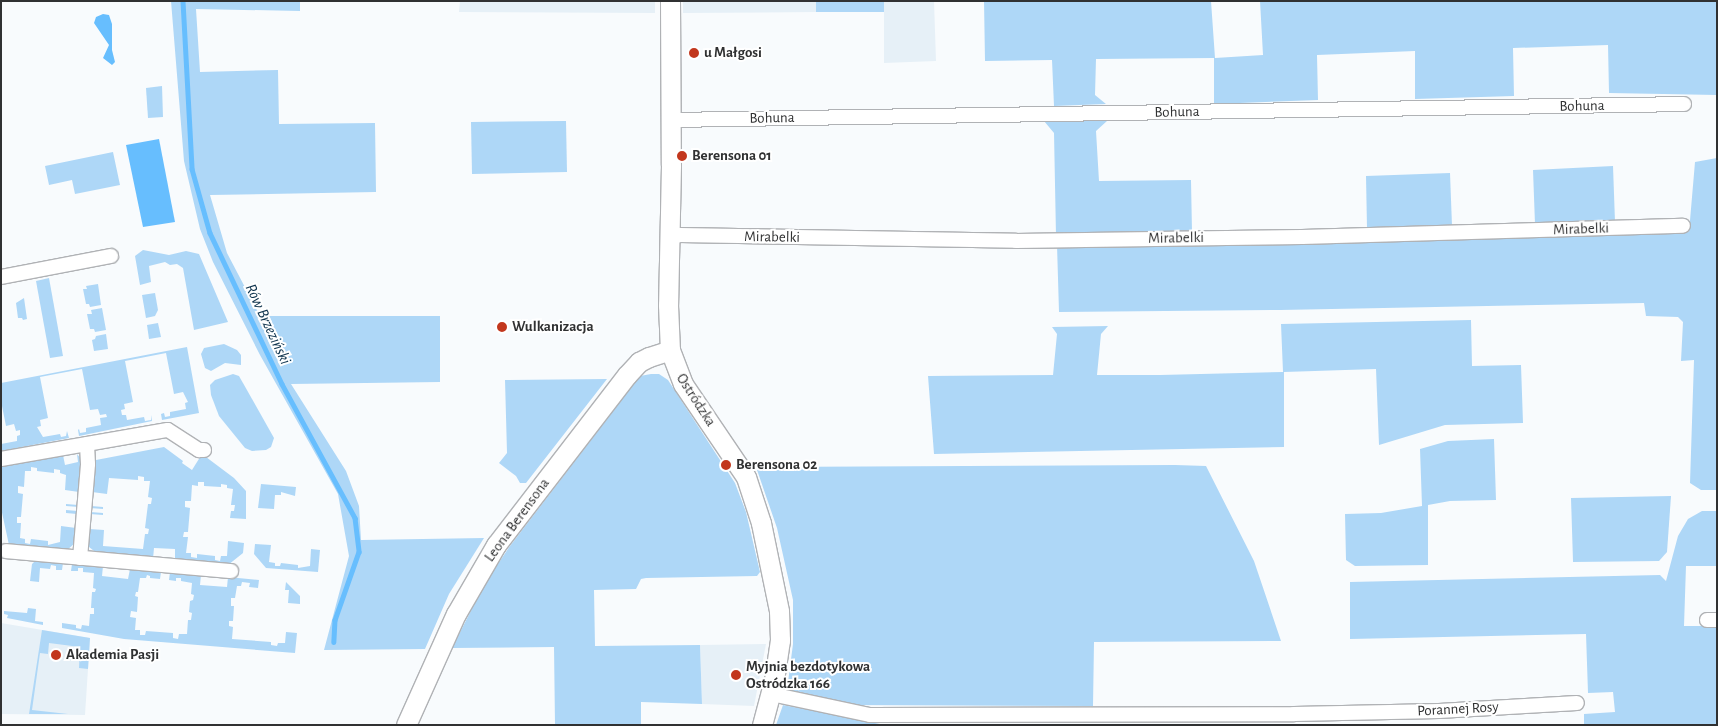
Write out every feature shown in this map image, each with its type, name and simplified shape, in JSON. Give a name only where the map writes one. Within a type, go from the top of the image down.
[{"type":"street","name":"Ostródzka","points":[[670,1],[670,238],[668,304],[670,350],[683,384],[746,477],[757,506],[779,611],[779,655],[762,725]]},
{"type":"street","name":"Bohuna","points":[[670,120],[1684,104]]},
{"type":"street","name":"Mirabelki","points":[[670,238],[680,235],[1016,241],[1302,237],[1683,226]]},
{"type":"street","points":[[1,277],[111,256]]},
{"type":"street","name":"Leona Berensona","points":[[406,725],[456,614],[476,576],[496,545],[627,374],[648,357],[670,350]]},
{"type":"street","points":[[1,459],[168,430],[199,450],[204,450]]},
{"type":"street","points":[[80,558],[88,464],[87,444]]},
{"type":"street","points":[[6,551],[231,571]]},
{"type":"street","name":"Porannej Rosy","points":[[771,694],[870,715],[1294,714],[1439,710],[1577,703]]},
{"type":"shaded area","points":[[171,1],[300,1],[300,11],[196,9],[200,72],[278,70],[279,124],[375,123],[376,192],[210,195],[227,253],[260,316],[440,316],[440,382],[291,384],[346,471],[359,506],[361,540],[484,538],[449,594],[425,649],[324,650],[349,556],[338,494],[260,355],[213,262],[200,229],[184,161]]},
{"type":"shaded area","points":[[460,1],[655,1],[655,13],[459,12]]},
{"type":"shaded area","points":[[683,1],[816,1],[816,12],[683,13]]},
{"type":"shaded area","points":[[816,1],[884,1],[884,12],[816,12]]},
{"type":"shaded area","points":[[884,1],[934,1],[936,61],[884,63]]},
{"type":"shaded area","points":[[984,1],[1211,1],[1215,58],[1263,55],[1260,1],[1717,1],[1717,95],[1609,93],[1608,45],[1513,48],[1514,96],[1415,99],[1415,51],[1317,55],[1318,100],[1214,104],[1214,58],[1096,59],[1095,95],[1106,104],[1054,106],[1052,60],[985,61]]},
{"type":"shaded area","points":[[162,86],[163,117],[148,118],[146,88]]},
{"type":"shaded area","points":[[566,121],[567,172],[472,174],[471,122]]},
{"type":"shaded area","points":[[1044,121],[1107,121],[1096,131],[1099,181],[1191,180],[1192,232],[1056,236],[1054,133]]},
{"type":"shaded area","points":[[113,152],[120,185],[75,194],[72,180],[49,185],[45,166]]},
{"type":"shaded area","points":[[1717,158],[1717,490],[1701,490],[1690,483],[1694,360],[1681,361],[1683,322],[1678,317],[1646,316],[1644,303],[1059,312],[1057,245],[1689,232],[1695,162]]},
{"type":"shaded area","points":[[1613,166],[1615,222],[1535,224],[1533,170]]},
{"type":"shaded area","points":[[1450,173],[1452,226],[1367,228],[1366,176]]},
{"type":"shaded area","points":[[143,250],[169,255],[186,251],[199,254],[228,322],[194,330],[183,268],[177,264],[170,265],[165,262],[149,266],[151,282],[140,285],[135,256]]},
{"type":"shaded area","points":[[49,278],[63,356],[50,358],[36,281]]},
{"type":"shaded area","points":[[98,284],[101,305],[90,307],[89,304],[86,304],[83,289],[87,289],[86,286]]},
{"type":"shaded area","points":[[155,293],[158,310],[155,316],[146,318],[142,295]]},
{"type":"shaded area","points":[[24,298],[27,319],[23,320],[18,318],[16,303]]},
{"type":"shaded area","points":[[102,308],[106,330],[95,332],[94,329],[90,329],[87,314],[92,314],[91,310]]},
{"type":"shaded area","points":[[1471,320],[1472,366],[1521,365],[1523,423],[1445,425],[1379,445],[1376,369],[1284,372],[1284,447],[934,454],[928,376],[1053,375],[1057,334],[1052,327],[1108,326],[1101,334],[1097,375],[1160,375],[1283,372],[1281,324]]},
{"type":"shaded area","points":[[158,323],[161,337],[149,339],[147,325]]},
{"type":"shaded area","points":[[106,334],[108,349],[94,351],[92,340],[96,336]]},
{"type":"shaded area","points":[[224,344],[237,350],[241,355],[241,365],[225,363],[211,371],[205,368],[201,354],[204,348]]},
{"type":"shaded area","points":[[187,347],[199,413],[162,420],[161,414],[164,413],[165,417],[170,416],[170,412],[186,409],[185,403],[188,402],[183,392],[174,394],[166,353],[125,361],[133,402],[124,404],[125,409],[121,410],[122,415],[126,415],[127,420],[144,417],[145,421],[151,420],[151,415],[152,421],[79,436],[79,429],[80,433],[86,432],[86,428],[101,425],[100,418],[107,417],[106,414],[100,415],[98,409],[90,410],[82,369],[40,377],[48,418],[40,420],[41,426],[37,427],[43,437],[60,434],[61,437],[66,436],[67,431],[69,438],[1,451],[1,444],[17,441],[20,430],[16,431],[14,424],[6,426],[1,401],[1,383]]},
{"type":"shaded area","points":[[233,374],[239,376],[274,438],[271,447],[266,450],[252,451],[245,448],[219,416],[211,395],[210,385],[215,380]]},
{"type":"shaded area","points":[[659,374],[668,380],[735,483],[746,512],[760,572],[757,576],[646,578],[641,579],[636,589],[594,590],[595,646],[700,645],[702,704],[641,702],[641,725],[555,725],[554,647],[452,648],[485,583],[510,546],[640,376]]},
{"type":"shaded area","points":[[607,379],[526,483],[520,483],[516,476],[499,463],[507,453],[505,380]]},
{"type":"shaded area","points":[[1494,439],[1496,500],[1450,501],[1428,505],[1428,565],[1355,566],[1346,560],[1345,514],[1381,513],[1422,506],[1420,449],[1448,441]]},
{"type":"shaded area","points":[[164,447],[192,470],[202,454],[234,478],[246,491],[246,519],[230,518],[231,511],[234,511],[235,505],[231,505],[233,489],[227,488],[227,485],[221,484],[221,487],[204,486],[204,482],[198,482],[198,486],[192,485],[191,501],[185,501],[185,507],[190,508],[188,532],[184,532],[183,537],[188,537],[186,553],[191,553],[191,557],[197,558],[197,554],[215,556],[215,560],[220,561],[221,556],[227,556],[228,541],[244,543],[243,553],[228,565],[175,560],[175,549],[154,548],[153,559],[98,554],[89,547],[87,543],[90,512],[103,513],[103,515],[90,514],[89,529],[104,530],[103,546],[143,549],[145,534],[148,534],[149,529],[145,528],[148,504],[151,504],[152,498],[148,497],[150,481],[144,481],[144,477],[138,476],[138,480],[109,478],[107,494],[92,492],[91,506],[103,507],[103,509],[90,508],[94,450],[96,460]]},
{"type":"shaded area","points":[[77,454],[82,460],[79,507],[66,506],[66,504],[78,505],[79,492],[65,490],[66,475],[60,473],[60,470],[54,469],[54,473],[37,471],[37,468],[31,467],[31,471],[25,471],[24,487],[18,486],[18,493],[23,494],[21,517],[17,517],[17,523],[21,523],[20,538],[25,539],[25,543],[30,544],[31,539],[48,541],[48,545],[60,542],[61,526],[76,528],[77,514],[66,513],[66,510],[78,511],[77,539],[74,544],[67,550],[9,545],[1,508],[1,467],[63,455],[65,465],[78,462]]},
{"type":"shaded area","points":[[1206,466],[1254,561],[1281,641],[1094,642],[1093,706],[850,705],[787,690],[793,644],[793,600],[777,528],[756,467]]},
{"type":"shaded area","points":[[261,484],[296,487],[295,496],[281,492],[281,495],[275,495],[274,509],[258,508]]},
{"type":"shaded area","points":[[1671,496],[1667,552],[1659,561],[1573,562],[1571,498]]},
{"type":"shaded area","points":[[1702,511],[1717,511],[1717,566],[1686,566],[1684,626],[1717,626],[1717,725],[1584,725],[1584,714],[1615,712],[1613,692],[1588,693],[1586,634],[1350,639],[1350,582],[1660,575],[1666,581],[1678,536],[1688,519]]},
{"type":"shaded area","points":[[255,544],[271,545],[269,562],[275,563],[275,566],[280,566],[281,563],[298,565],[298,568],[310,566],[311,549],[320,550],[318,572],[266,568],[254,554]]},
{"type":"shaded area","points":[[35,561],[63,563],[62,570],[56,570],[56,566],[51,565],[50,569],[40,568],[39,582],[30,581],[32,564]]},
{"type":"shaded area","points":[[72,564],[103,566],[102,576],[128,579],[130,569],[161,572],[160,579],[150,578],[147,575],[146,578],[140,578],[138,592],[136,592],[135,596],[138,597],[137,612],[131,611],[130,617],[136,618],[135,630],[140,630],[140,635],[145,635],[146,631],[173,633],[173,638],[178,639],[179,634],[187,634],[188,620],[191,620],[192,613],[189,612],[190,601],[193,600],[194,595],[191,594],[192,583],[181,581],[181,578],[176,578],[176,581],[169,580],[170,572],[201,575],[200,585],[227,587],[228,577],[259,580],[258,588],[249,587],[250,583],[242,582],[241,586],[237,586],[235,598],[231,598],[231,606],[234,606],[233,621],[229,621],[229,626],[233,627],[232,639],[271,642],[271,645],[277,646],[278,643],[285,643],[286,632],[297,633],[295,653],[124,639],[62,628],[62,623],[76,625],[76,628],[81,629],[82,625],[89,626],[90,614],[94,614],[94,608],[91,608],[92,592],[95,592],[96,589],[93,588],[94,573],[83,572],[83,568],[78,568],[78,571],[71,571]]},
{"type":"shaded area","points":[[286,582],[300,596],[300,604],[288,603],[289,590],[285,590]]},
{"type":"shaded area","points":[[28,608],[36,609],[35,621],[43,622],[43,625],[7,618],[8,615],[4,614],[4,611],[27,613]]},
{"type":"shaded area","points":[[1,623],[90,638],[85,715],[1,714]]},
{"type":"shaded area","points":[[42,630],[90,638],[88,669],[79,668],[80,647],[49,643],[48,654],[40,653],[32,710],[68,714],[29,714]]},
{"type":"shaded area","points":[[766,644],[754,706],[702,704],[700,645]]},
{"type":"shaded area","points":[[783,705],[880,724],[881,725],[776,725]]},
{"type":"water","points":[[103,14],[109,15],[112,24],[112,50],[115,62],[112,65],[103,58],[109,45],[94,23],[96,17]]},
{"type":"water","points":[[159,139],[175,222],[143,227],[126,145]]},
{"type":"waterway","name":"Rów Brzeziński","points":[[183,1],[192,169],[210,233],[282,384],[355,518],[359,552],[335,620],[334,642]]},
{"type":"place","name":"u Małgosi","points":[[694,53]]},
{"type":"place","name":"Berensona 01","points":[[682,156]]},
{"type":"place","name":"Wulkanizacja","points":[[502,327]]},
{"type":"place","name":"Berensona 02","points":[[726,465]]},
{"type":"place","name":"Akademia Pasji","points":[[56,655]]},
{"type":"place","name":"Myjnia bezdotykowa Ostródzka 166","points":[[736,675]]}]
